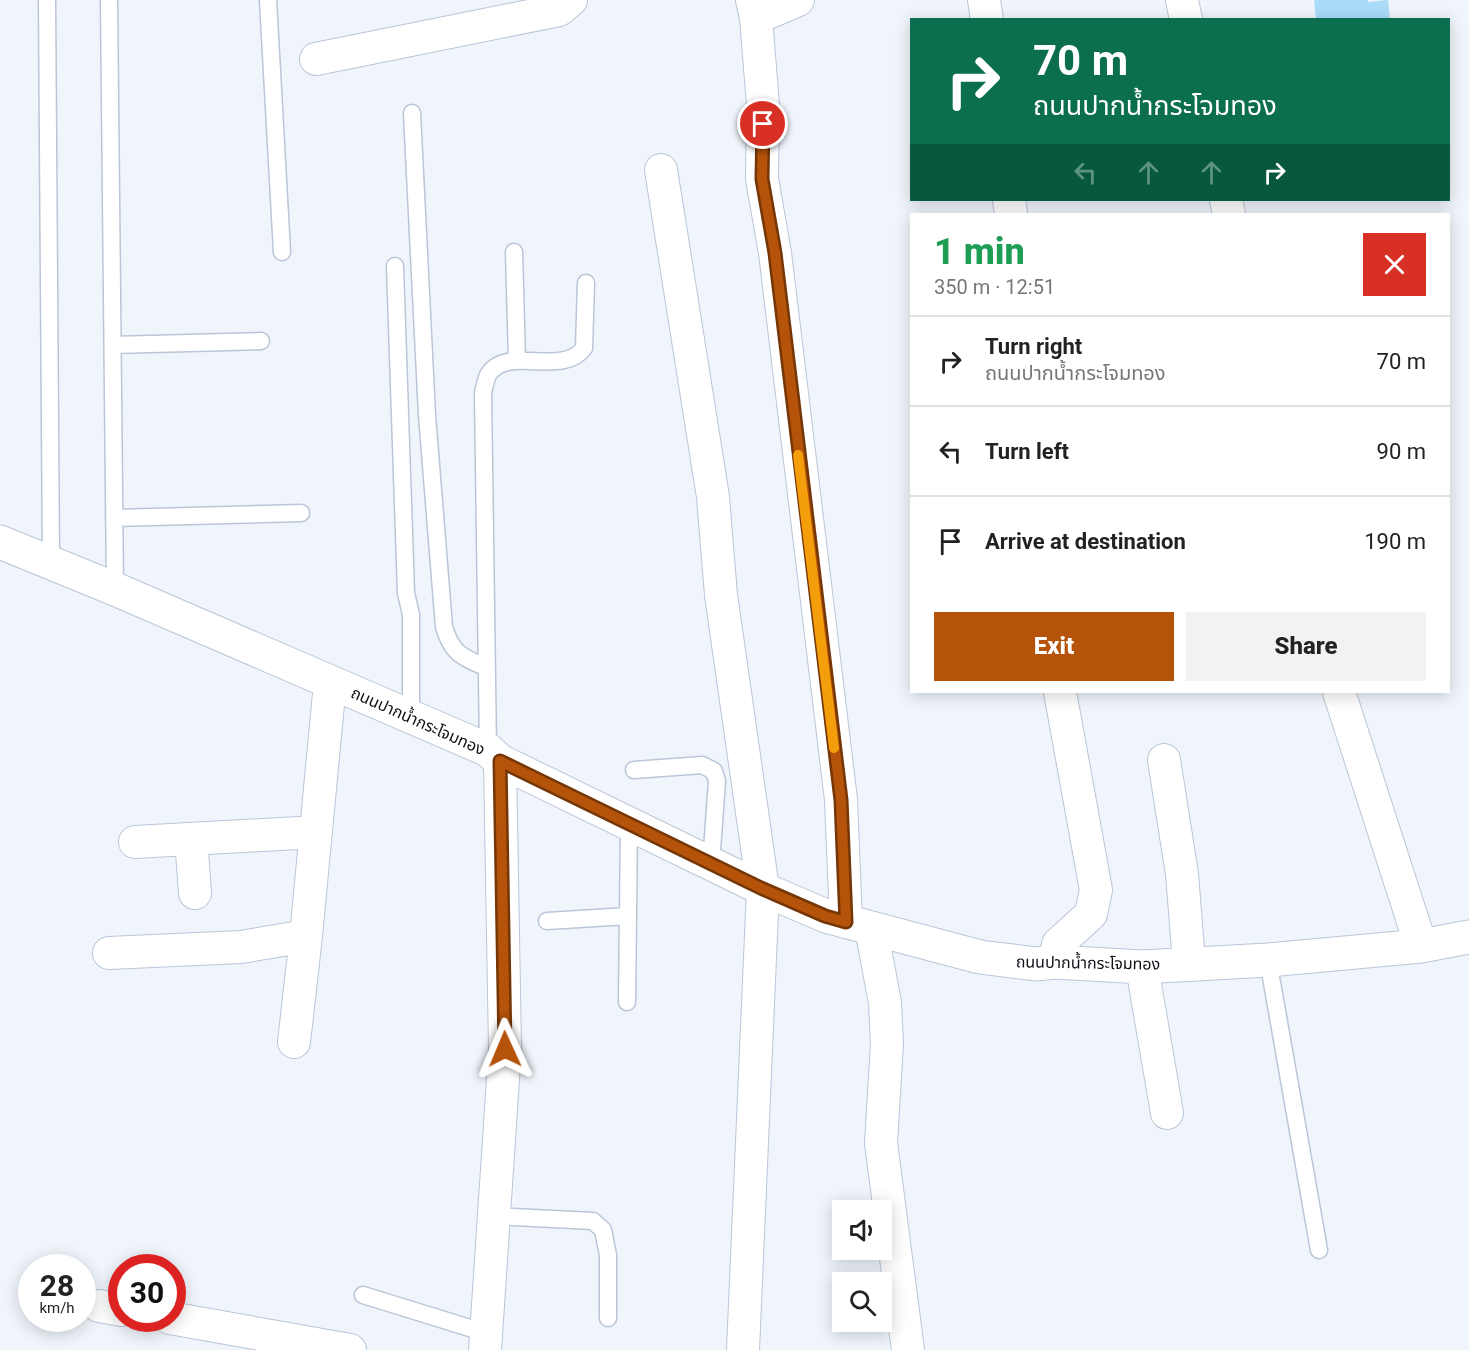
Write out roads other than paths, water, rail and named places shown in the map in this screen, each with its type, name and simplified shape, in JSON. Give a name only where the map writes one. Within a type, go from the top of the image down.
[{"type":"street","points":[[316,59],[560,10],[571,0]]},
{"type":"street","points":[[798,0],[754,9],[763,105],[762,179],[775,253],[858,925],[885,1013],[887,1043],[881,1143],[908,1350]]},
{"type":"street","points":[[984,0],[987,18]]},
{"type":"street","points":[[1182,0],[1186,18]]},
{"type":"street","points":[[661,170],[713,496],[721,595],[763,889],[743,1350]]},
{"type":"street","name":"ถนนปากน้ำกระโจมทอง","points":[[0,542],[115,589],[411,718],[494,756],[763,889],[825,916],[980,957],[1036,964],[1055,962],[1142,967],[1189,962],[1268,960],[1468,943]]},
{"type":"street","points":[[294,1042],[330,683]]},
{"type":"street","points":[[1055,962],[1058,944],[1083,925],[1091,914],[1096,890],[1060,693]]},
{"type":"street","points":[[1340,693],[1421,946]]},
{"type":"street","points":[[485,1342],[505,1049],[494,756]]},
{"type":"street","points":[[1164,760],[1182,874],[1189,962]]},
{"type":"street","points":[[135,842],[316,832]]},
{"type":"street","points":[[191,839],[195,893]]},
{"type":"street","points":[[109,953],[241,946],[306,936]]},
{"type":"street","points":[[1142,967],[1167,1113]]},
{"type":"street","points":[[186,1322],[260,1342],[350,1350]]},
{"type":"lane","points":[[47,0],[51,563]]},
{"type":"lane","points":[[109,0],[115,589]]},
{"type":"lane","points":[[268,0],[282,252]]},
{"type":"lane","points":[[412,113],[427,415],[444,627],[448,640],[460,656],[487,668]]},
{"type":"lane","points":[[514,252],[517,361]]},
{"type":"lane","points":[[395,266],[406,593],[411,615],[411,718]]},
{"type":"lane","points":[[494,756],[487,668],[483,393],[489,375],[498,365],[517,361],[567,361],[579,355],[584,348],[586,283]]},
{"type":"lane","points":[[112,345],[261,341]]},
{"type":"lane","points":[[114,518],[301,513]]},
{"type":"lane","points":[[634,770],[702,765],[714,771],[717,782],[711,864]]},
{"type":"lane","points":[[627,1002],[629,824]]},
{"type":"lane","points":[[547,921],[628,916]]},
{"type":"lane","points":[[1268,960],[1319,1250]]},
{"type":"lane","points":[[493,1216],[593,1221],[603,1230],[608,1254],[608,1318]]},
{"type":"lane","points":[[363,1295],[485,1342]]}]
